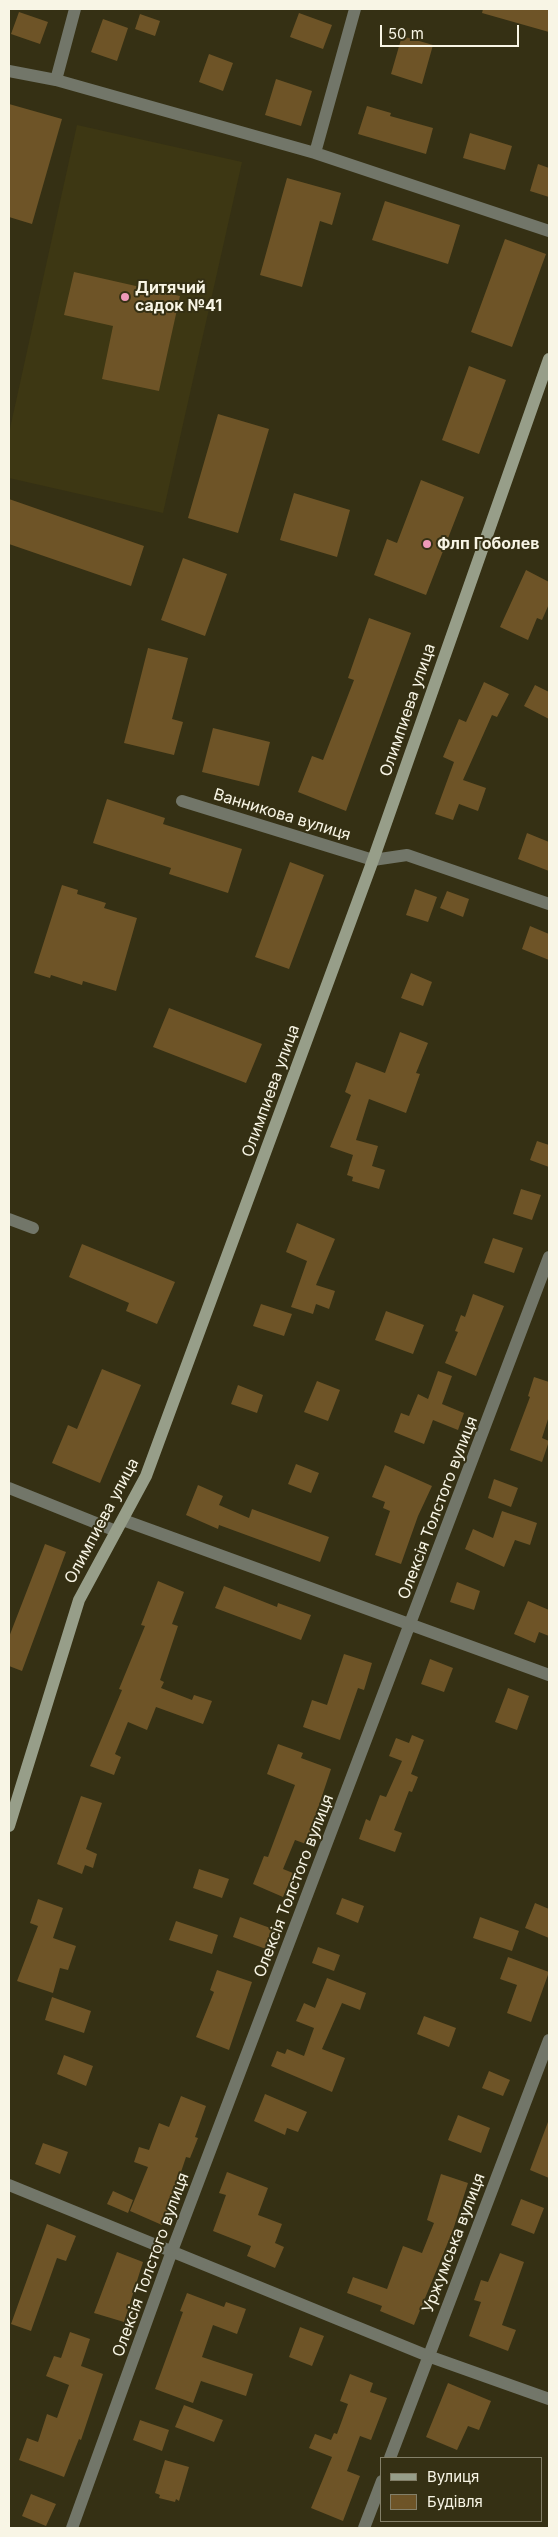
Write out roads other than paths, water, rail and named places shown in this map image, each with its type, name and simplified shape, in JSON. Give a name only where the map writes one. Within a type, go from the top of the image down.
[{"type":"main road","name":"Олимпиева улица","points":[[9,1826],[79,1600],[116,1531],[124,1520],[146,1476],[373,860],[549,359]]},
{"type":"street","points":[[56,80],[75,9]]},
{"type":"street","points":[[315,153],[355,9]]},
{"type":"street","points":[[9,71],[56,80],[315,153],[549,231]]},
{"type":"street","name":"Ванникова вулиця","points":[[182,801],[373,860]]},
{"type":"street","points":[[373,860],[407,855],[549,904]]},
{"type":"street","points":[[9,1219],[33,1228]]},
{"type":"street","name":"Олексія Толстого вулиця","points":[[72,2528],[172,2251],[549,1257]]},
{"type":"street","points":[[9,1488],[116,1531]]},
{"type":"street","points":[[124,1520],[549,1675]]},
{"type":"street","name":"Уржумська вулиця","points":[[390,2457],[549,2040]]},
{"type":"street","points":[[9,2185],[428,2356],[549,2399]]},
{"type":"street","points":[[364,2528],[380,2486]]},
{"type":"place","name":"Дитячий садок №41","points":[[125,297]]},
{"type":"place","name":"Флп Гоболев","points":[[427,544]]}]
